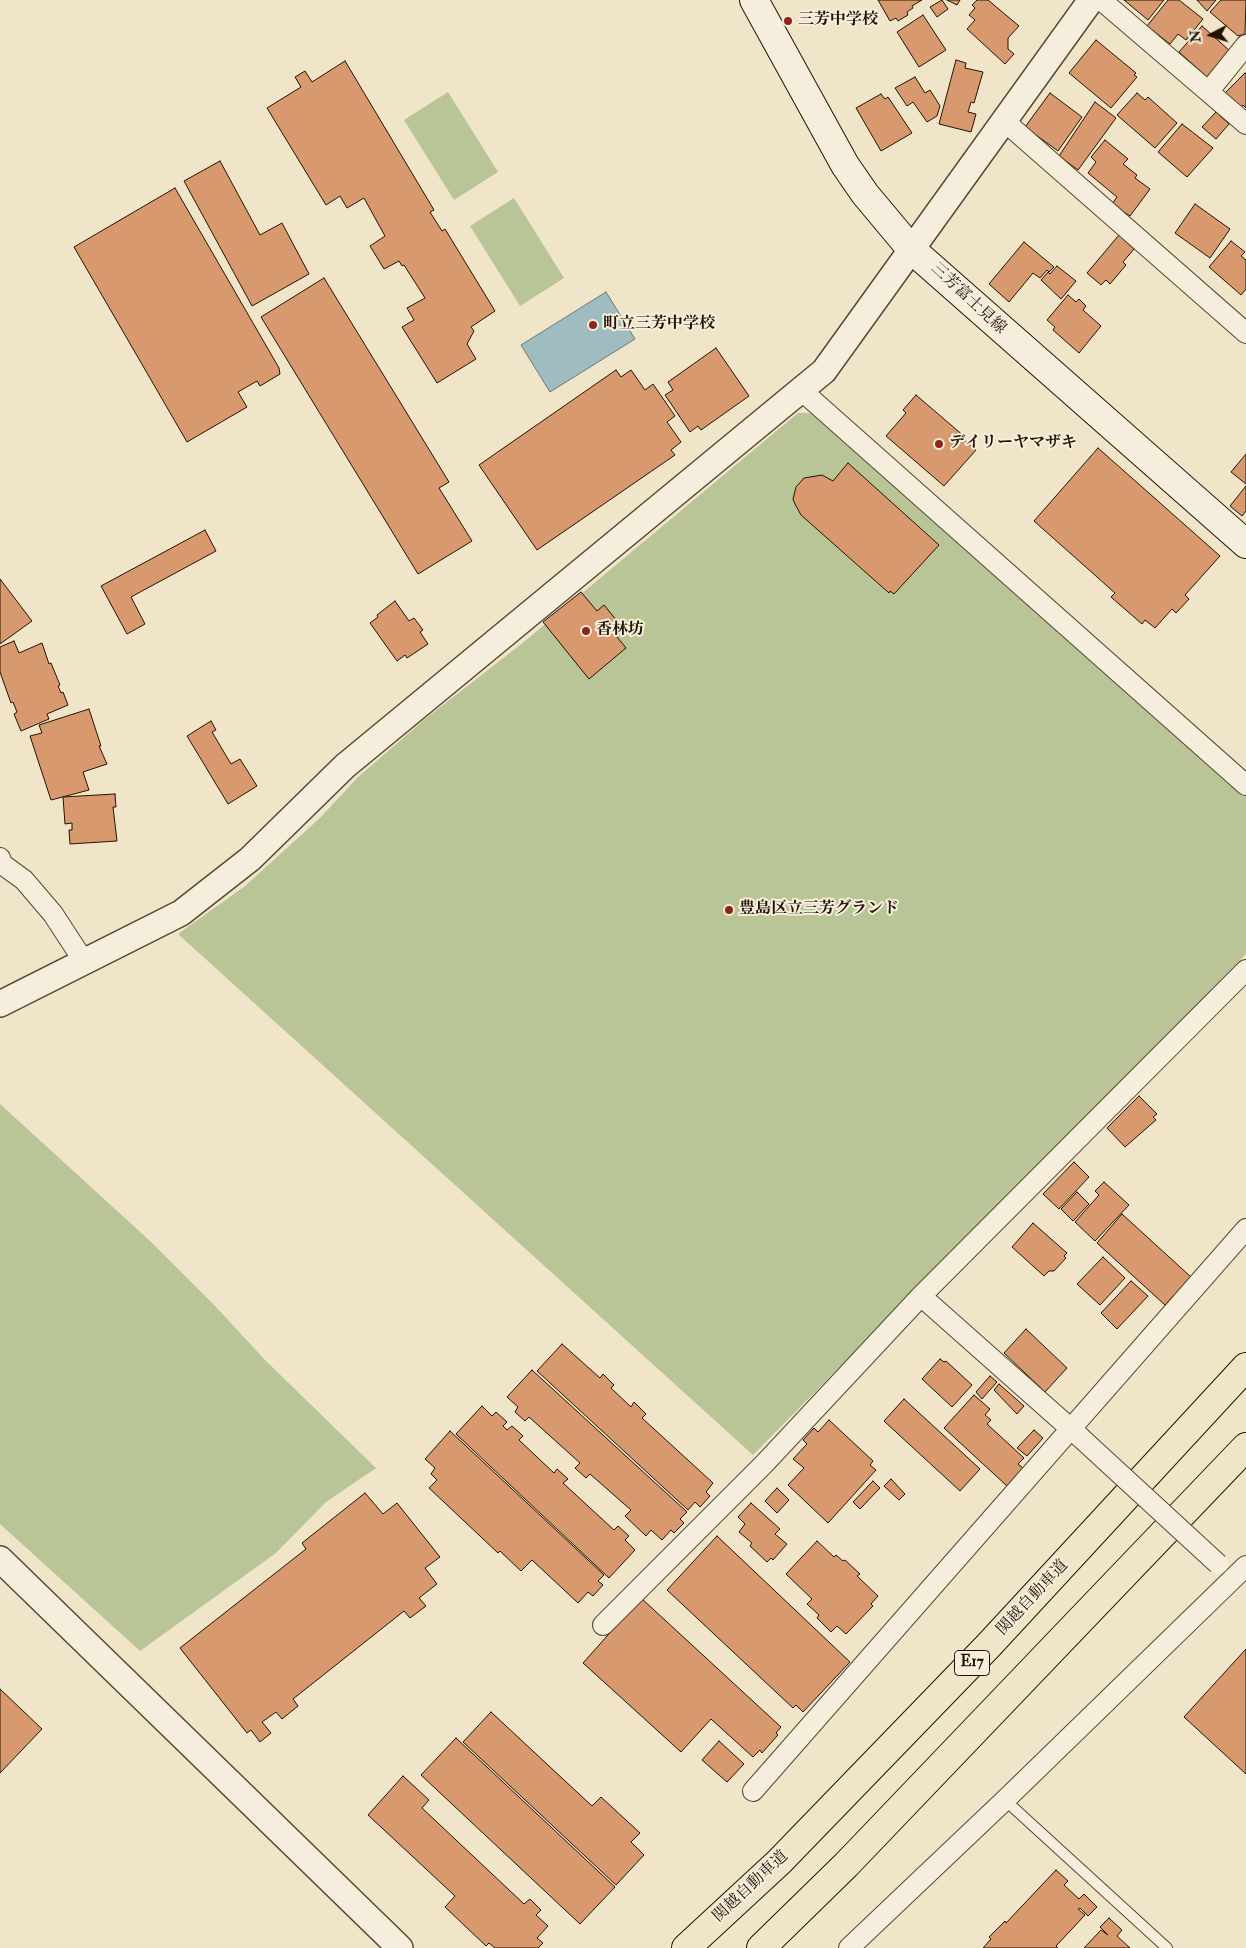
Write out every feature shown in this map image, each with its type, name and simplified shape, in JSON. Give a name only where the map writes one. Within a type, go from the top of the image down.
[{"type":"highway","name":"関越自動車道","points":[[686,1948],[779,1862],[989,1645],[1246,1367]]},
{"type":"highway","points":[[761,1948],[846,1865],[1246,1447]]},
{"type":"main road","name":"三芳富士見線","points":[[754,0],[845,165],[911,249],[935,268],[1007,335],[1246,544]]},
{"type":"street","points":[[0,1004],[85,963],[181,913],[250,859],[345,766],[824,372],[1003,120],[1091,0]]},
{"type":"street","points":[[1101,0],[1246,124]]},
{"type":"street","points":[[1209,91],[1246,45]]},
{"type":"street","points":[[1003,120],[1246,332]]},
{"type":"street","points":[[801,390],[1246,785]]},
{"type":"street","points":[[0,858],[2,864],[24,880],[53,914],[85,963]]},
{"type":"street","points":[[603,1625],[764,1464],[921,1296],[1245,972]]},
{"type":"street","points":[[753,1791],[1076,1433],[1246,1229]]},
{"type":"street","points":[[849,1948],[1239,1573],[1218,1564],[1076,1433],[921,1296]]},
{"type":"street","points":[[0,1559],[400,1948]]},
{"type":"lane","points":[[1005,1800],[1166,1948]]},
{"type":"green space","points":[[448,92],[498,172],[454,200],[404,120]]},
{"type":"green space","points":[[514,198],[564,278],[520,306],[470,226]]},
{"type":"green space","name":"豊島区立三芳グランド","points":[[798,413],[814,413],[1246,796],[1246,954],[753,1455],[178,934],[245,886],[320,818],[357,778],[425,719],[520,645]]},
{"type":"green space","points":[[0,1104],[149,1240],[217,1308],[265,1360],[376,1468],[326,1502],[276,1553],[140,1651],[0,1524]]},
{"type":"water","points":[[606,292],[635,339],[550,392],[521,345]]},
{"type":"building","points":[[878,0],[922,0],[912,6],[913,8],[907,12],[908,15],[898,21],[896,18],[890,21]]},
{"type":"building","points":[[942,0],[948,9],[937,17],[930,7]]},
{"type":"building","points":[[947,0],[960,0],[957,5]]},
{"type":"building","points":[[977,0],[988,0],[1019,26],[1008,38],[1008,49],[1014,54],[1005,64],[967,29],[975,20],[969,15],[975,8],[972,5]]},
{"type":"building","points":[[1124,0],[1164,0],[1148,20]]},
{"type":"building","points":[[1168,0],[1179,0],[1203,19],[1186,40],[1178,34],[1170,44],[1147,26]]},
{"type":"building","points":[[1197,0],[1216,0],[1207,11]]},
{"type":"building","points":[[1221,0],[1246,0],[1245,34],[1238,36],[1210,12]]},
{"type":"building","points":[[923,15],[946,50],[919,67],[897,32]]},
{"type":"building","points":[[1202,26],[1230,51],[1207,77],[1179,52]]},
{"type":"building","points":[[1096,40],[1136,73],[1134,75],[1137,77],[1111,108],[1069,73]]},
{"type":"building","points":[[956,60],[966,63],[965,68],[983,72],[974,103],[971,102],[968,112],[976,114],[971,132],[939,124]]},
{"type":"building","points":[[345,61],[434,210],[430,212],[442,231],[445,229],[495,311],[471,327],[474,331],[467,344],[476,359],[437,383],[402,327],[414,320],[407,308],[425,298],[404,265],[402,266],[399,261],[384,269],[370,246],[385,236],[364,198],[347,208],[340,196],[326,205],[267,108],[301,87],[295,77],[305,71],[312,82]]},
{"type":"building","points":[[1245,73],[1246,108],[1243,105],[1241,107],[1225,93]]},
{"type":"building","points":[[915,77],[925,93],[930,90],[940,106],[937,116],[927,122],[913,102],[907,106],[895,88]]},
{"type":"building","points":[[1050,93],[1082,117],[1058,151],[1025,127]]},
{"type":"building","points":[[1137,93],[1145,100],[1148,97],[1177,123],[1155,148],[1117,115]]},
{"type":"building","points":[[881,94],[885,99],[888,97],[912,133],[881,151],[856,108]]},
{"type":"building","points":[[1095,102],[1116,118],[1078,170],[1059,156]]},
{"type":"building","points":[[1216,112],[1229,124],[1216,139],[1202,127]]},
{"type":"building","points":[[1182,124],[1213,148],[1187,177],[1158,152]]},
{"type":"building","points":[[1105,140],[1128,159],[1123,164],[1137,175],[1135,178],[1150,189],[1130,216],[1112,204],[1117,197],[1088,173],[1096,162],[1091,157]]},
{"type":"building","points":[[220,161],[260,235],[282,223],[309,274],[252,306],[184,181]]},
{"type":"building","points":[[175,188],[279,368],[280,374],[260,386],[257,381],[238,392],[247,407],[187,442],[74,247]]},
{"type":"building","points":[[1195,204],[1230,229],[1210,258],[1175,233]]},
{"type":"building","points":[[1119,235],[1134,249],[1123,262],[1126,265],[1110,284],[1106,280],[1101,285],[1087,273]]},
{"type":"building","points":[[1231,241],[1245,252],[1241,256],[1246,260],[1246,289],[1241,295],[1209,267]]},
{"type":"building","points":[[1024,242],[1054,267],[1049,272],[1047,270],[1040,278],[1033,273],[1009,302],[989,284]]},
{"type":"building","points":[[1057,266],[1076,281],[1061,299],[1041,280]]},
{"type":"building","points":[[324,278],[449,482],[439,488],[472,541],[418,574],[261,317]]},
{"type":"building","points":[[1068,295],[1076,302],[1079,299],[1086,306],[1083,310],[1101,326],[1079,353],[1053,330],[1055,327],[1047,320]]},
{"type":"building","points":[[716,348],[749,396],[701,430],[698,426],[690,432],[665,395],[673,390],[668,382]]},
{"type":"building","points":[[616,370],[621,377],[631,370],[645,390],[653,384],[675,416],[667,422],[681,442],[671,450],[675,455],[537,550],[479,465]]},
{"type":"building","points":[[916,395],[965,437],[963,439],[976,450],[944,486],[886,436],[906,413],[903,410]]},
{"type":"building","points":[[1098,448],[1220,556],[1185,595],[1189,599],[1176,613],[1172,609],[1155,628],[1145,620],[1142,624],[1111,597],[1115,593],[1034,521]]},
{"type":"building","points":[[1246,454],[1246,484],[1231,472]]},
{"type":"building","points":[[848,463],[939,545],[894,594],[890,591],[889,593],[801,515],[793,499],[796,487],[804,478],[822,475],[833,481]]},
{"type":"building","points":[[1246,486],[1246,511],[1242,516],[1230,506]]},
{"type":"building","points":[[205,530],[216,551],[131,597],[145,624],[127,634],[101,586]]},
{"type":"building","points":[[0,579],[32,621],[0,644]]},
{"type":"building","points":[[581,592],[597,611],[604,605],[617,621],[609,627],[626,648],[589,679],[543,622]]},
{"type":"building","points":[[395,601],[409,621],[414,618],[423,630],[420,632],[428,644],[407,658],[405,655],[397,661],[370,623]]},
{"type":"building","points":[[14,641],[19,653],[42,643],[49,664],[51,663],[60,685],[58,686],[61,693],[63,692],[68,705],[47,714],[49,719],[21,731],[14,714],[17,712],[13,702],[11,703],[0,672],[0,647]]},
{"type":"building","points":[[89,709],[101,746],[99,746],[107,764],[83,772],[89,790],[51,800],[30,736],[42,733],[39,725]]},
{"type":"building","points":[[211,721],[216,730],[212,732],[231,764],[240,759],[257,786],[228,804],[187,736]]},
{"type":"building","points":[[115,794],[116,807],[113,807],[117,841],[70,844],[69,830],[72,830],[72,823],[65,824],[63,797]]},
{"type":"building","points":[[1139,1096],[1157,1114],[1153,1117],[1156,1120],[1125,1147],[1107,1128]]},
{"type":"building","points":[[1074,1162],[1089,1177],[1059,1209],[1043,1194]]},
{"type":"building","points":[[1104,1182],[1129,1205],[1095,1241],[1075,1222],[1099,1195],[1095,1191]]},
{"type":"building","points":[[1077,1192],[1089,1204],[1073,1221],[1061,1209]]},
{"type":"building","points":[[1122,1214],[1191,1277],[1165,1305],[1097,1243]]},
{"type":"building","points":[[1033,1223],[1067,1253],[1064,1256],[1066,1258],[1054,1271],[1049,1271],[1044,1276],[1012,1247]]},
{"type":"building","points":[[1103,1257],[1125,1278],[1100,1305],[1077,1284]]},
{"type":"building","points":[[1131,1281],[1148,1296],[1117,1329],[1101,1313]]},
{"type":"building","points":[[1026,1329],[1067,1368],[1045,1392],[1004,1353]]},
{"type":"building","points":[[562,1344],[600,1378],[603,1374],[614,1385],[611,1388],[631,1407],[634,1402],[646,1414],[642,1418],[713,1483],[706,1492],[710,1496],[700,1507],[695,1502],[688,1510],[537,1371]]},
{"type":"building","points":[[940,1359],[944,1362],[946,1361],[972,1385],[952,1407],[922,1379]]},
{"type":"building","points":[[532,1370],[687,1512],[680,1519],[684,1523],[674,1533],[671,1530],[662,1540],[651,1530],[646,1536],[625,1516],[631,1510],[590,1474],[586,1478],[575,1468],[580,1463],[529,1417],[525,1421],[515,1412],[518,1407],[507,1397]]},
{"type":"building","points":[[990,1376],[997,1382],[982,1399],[976,1392]]},
{"type":"building","points":[[999,1384],[1024,1406],[1017,1414],[994,1390]]},
{"type":"building","points":[[974,1395],[990,1409],[985,1415],[991,1420],[987,1424],[1024,1458],[1018,1464],[1023,1468],[1007,1486],[944,1428]]},
{"type":"building","points":[[904,1399],[980,1469],[960,1491],[884,1421]]},
{"type":"building","points":[[482,1406],[492,1416],[496,1412],[507,1422],[503,1426],[507,1430],[512,1426],[523,1436],[519,1440],[554,1473],[557,1469],[568,1479],[563,1483],[614,1530],[618,1526],[629,1536],[625,1540],[635,1550],[609,1578],[456,1434]]},
{"type":"building","points":[[829,1420],[873,1461],[870,1465],[876,1470],[828,1523],[788,1485],[804,1468],[793,1459],[807,1444],[803,1440],[814,1428],[818,1432]]},
{"type":"building","points":[[1034,1430],[1043,1438],[1027,1456],[1017,1448]]},
{"type":"building","points":[[450,1431],[604,1575],[598,1581],[603,1585],[593,1596],[588,1592],[578,1603],[532,1560],[521,1571],[500,1551],[498,1553],[429,1488],[437,1480],[431,1474],[435,1468],[425,1459]]},
{"type":"building","points":[[891,1479],[905,1494],[899,1500],[884,1486]]},
{"type":"building","points":[[873,1481],[880,1488],[860,1509],[853,1502]]},
{"type":"building","points":[[777,1488],[789,1500],[777,1513],[765,1501]]},
{"type":"building","points":[[365,1493],[383,1514],[397,1503],[440,1557],[425,1568],[437,1584],[419,1598],[426,1606],[410,1618],[404,1611],[293,1699],[298,1706],[282,1719],[276,1712],[262,1722],[271,1733],[260,1742],[251,1730],[247,1733],[180,1648],[306,1549],[302,1543]]},
{"type":"building","points":[[751,1503],[780,1529],[775,1534],[787,1544],[773,1560],[771,1558],[767,1562],[750,1546],[752,1543],[739,1532],[745,1524],[738,1517]]},
{"type":"building","points":[[717,1536],[850,1662],[803,1712],[796,1705],[793,1708],[667,1590]]},
{"type":"building","points":[[817,1541],[834,1557],[836,1555],[843,1561],[845,1560],[860,1574],[857,1576],[878,1596],[871,1604],[873,1606],[846,1634],[837,1626],[831,1632],[817,1618],[819,1615],[807,1604],[812,1599],[786,1574]]},
{"type":"building","points":[[641,1598],[781,1727],[776,1733],[778,1735],[762,1753],[760,1750],[753,1757],[711,1719],[681,1752],[583,1663]]},
{"type":"building","points":[[1246,1649],[1246,1774],[1184,1717]]},
{"type":"building","points":[[0,1689],[42,1729],[0,1773]]},
{"type":"building","points":[[491,1712],[592,1806],[601,1797],[640,1833],[631,1842],[644,1855],[616,1885],[463,1742]]},
{"type":"building","points":[[456,1738],[615,1887],[580,1924],[421,1775]]},
{"type":"building","points":[[719,1741],[744,1764],[727,1782],[702,1760]]},
{"type":"building","points":[[403,1776],[429,1800],[422,1808],[524,1904],[530,1899],[541,1910],[536,1915],[548,1926],[537,1938],[543,1943],[538,1948],[495,1948],[489,1943],[486,1946],[445,1907],[455,1896],[368,1815]]},
{"type":"building","points":[[1056,1870],[1068,1881],[1064,1885],[1079,1899],[1084,1894],[1097,1907],[1088,1916],[1080,1908],[1078,1909],[1085,1915],[1056,1946],[1058,1948],[983,1948],[991,1939],[989,1937],[1005,1921],[1006,1923]]},
{"type":"building","points":[[1109,1918],[1122,1930],[1117,1936],[1130,1948],[1084,1948],[1101,1930],[1108,1935],[1100,1927]]},
{"type":"place","name":"三芳中学校","points":[[788,21]]},
{"type":"place","name":"町立三芳中学校","points":[[593,325]]},
{"type":"place","name":"デイリーヤマザキ","points":[[939,444]]},
{"type":"place","name":"香林坊","points":[[586,631]]},
{"type":"place","name":"豊島区立三芳グランド","points":[[729,910]]}]
